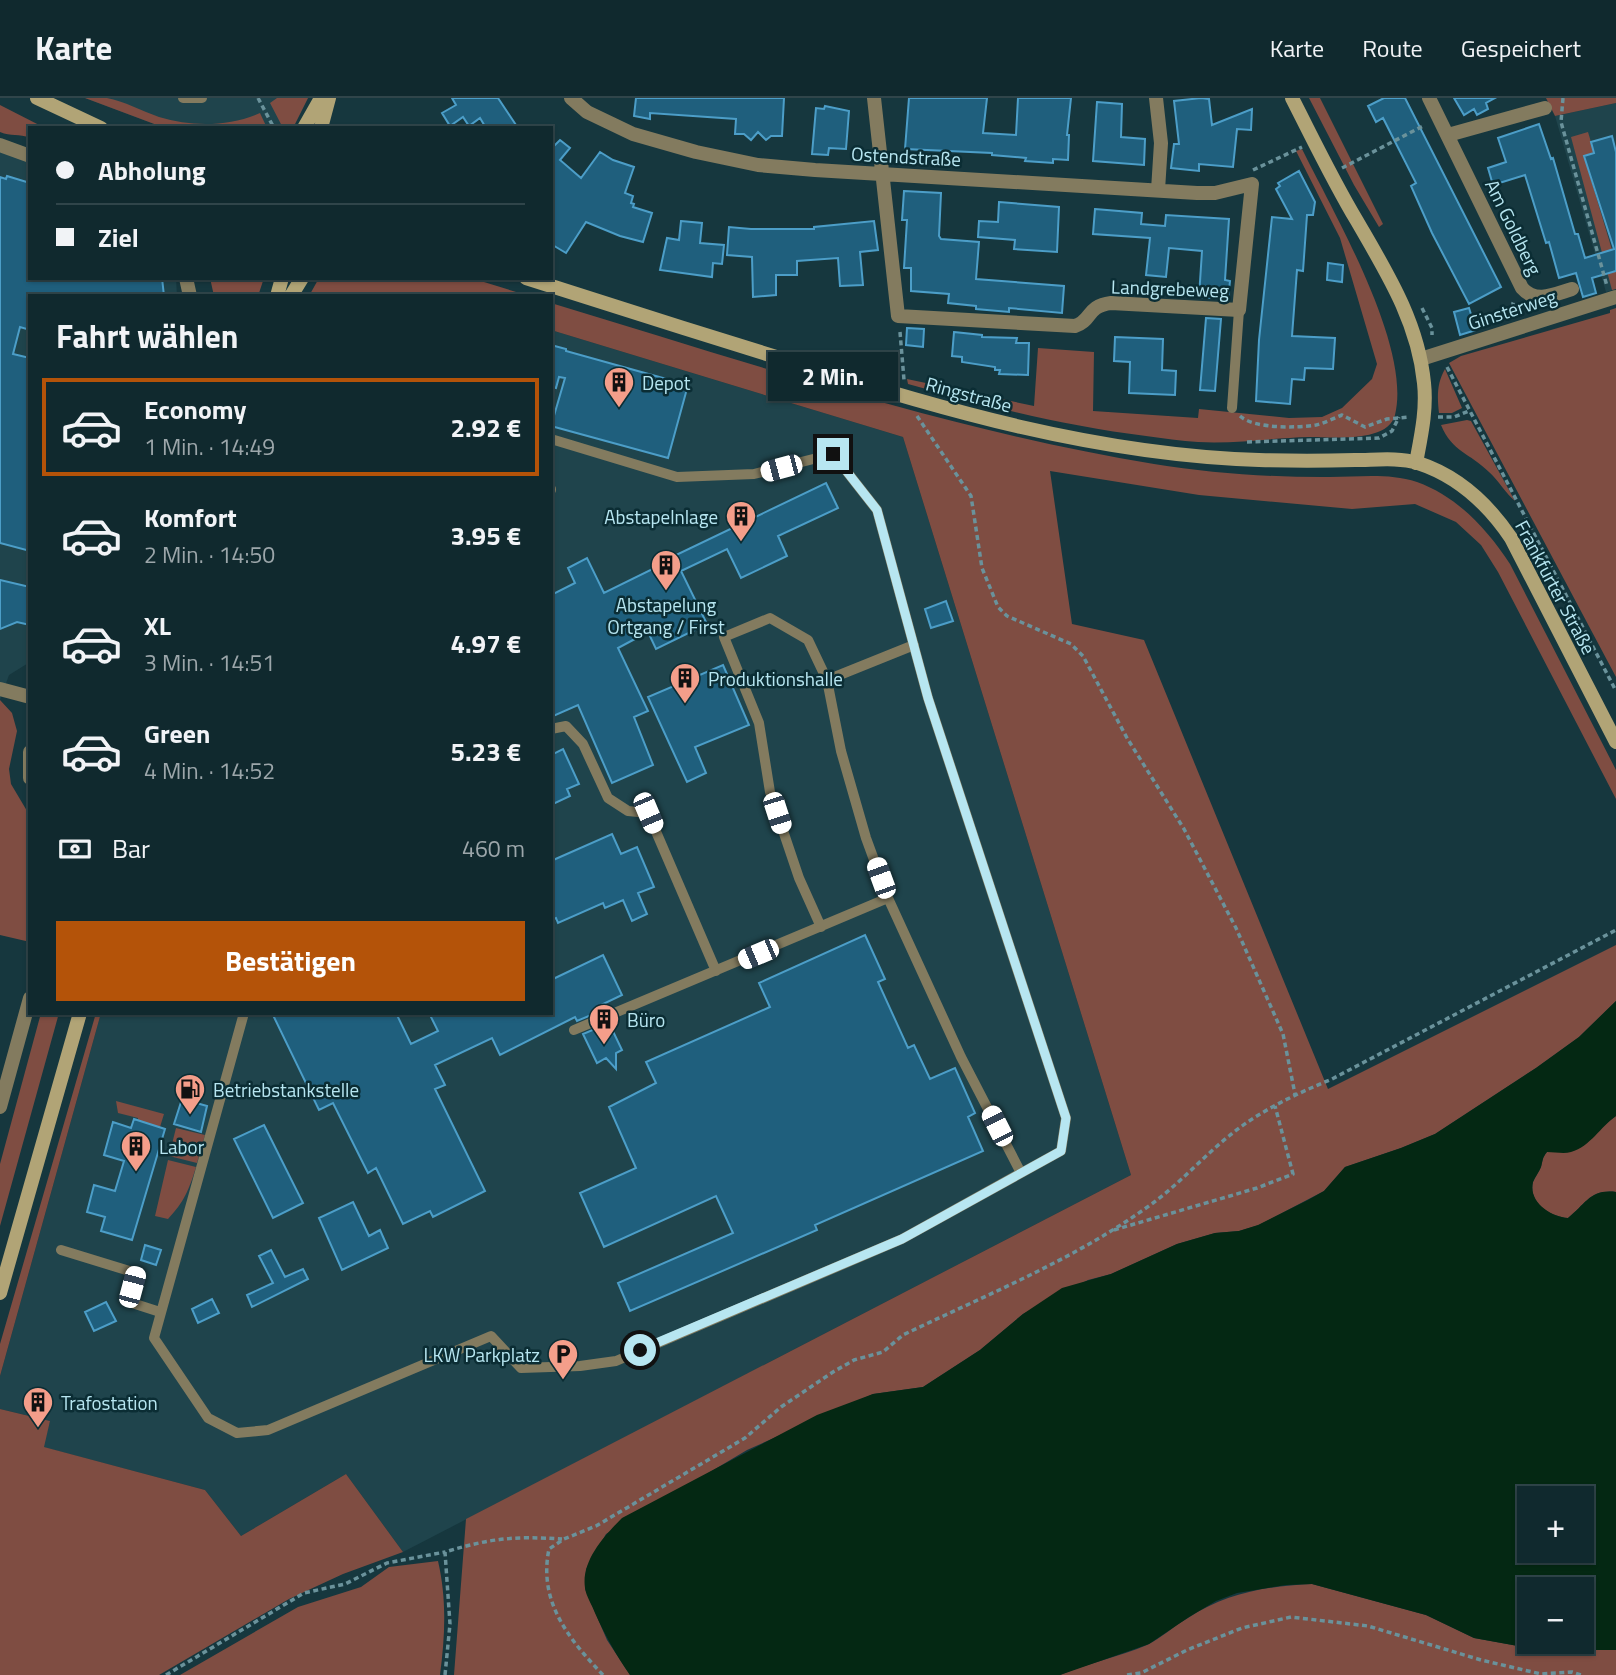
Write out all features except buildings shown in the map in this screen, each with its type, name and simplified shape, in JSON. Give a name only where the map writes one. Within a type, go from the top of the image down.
[{"type":"main road","points":[[37,98],[98,126]]},
{"type":"main road","points":[[305,126],[321,98]]},
{"type":"main road","points":[[321,126],[328,98]]},
{"type":"main road","points":[[1292,98],[1395,287],[1414,333],[1424,383],[1425,416],[1416,463]]},
{"type":"main road","name":"Ringstraße","points":[[532,280],[906,397],[1034,431],[1152,452],[1254,460],[1385,460],[1416,463]]},
{"type":"main road","name":"Frankfurter Straße","points":[[1416,463],[1438,471],[1471,491],[1501,523],[1616,742]]},
{"type":"main road","points":[[0,1293],[79,1015]]},
{"type":"street","name":"Ostendstraße","points":[[571,98],[587,113],[614,127],[660,142],[718,157],[784,167],[1207,193],[1252,184]]},
{"type":"street","points":[[874,98],[898,316]]},
{"type":"street","points":[[1156,98],[1161,143],[1158,190]]},
{"type":"street","name":"Am Goldberg","points":[[1429,98],[1522,288],[1536,297],[1572,289]]},
{"type":"street","points":[[1448,135],[1545,108]]},
{"type":"street","points":[[0,145],[28,155]]},
{"type":"street","name":"Landgrebeweg","points":[[898,316],[1075,326],[1082,324],[1093,308],[1111,303],[1239,310],[1252,184]]},
{"type":"street","name":"Ginsterweg","points":[[1420,359],[1613,297]]},
{"type":"street","points":[[0,689],[28,696]]},
{"type":"street","points":[[0,1107],[28,1005]]},
{"type":"lane","points":[[183,98],[202,98]]},
{"type":"lane","points":[[1232,408],[1239,310]]},
{"type":"lane","points":[[243,1015],[154,1338],[208,1419],[237,1433],[268,1430],[491,1336],[521,1368],[580,1366],[616,1361],[902,1239],[1061,1151],[1066,1118],[933,711],[877,510],[833,454],[754,474],[677,477],[553,440]]},
{"type":"lane","points":[[821,927],[799,878],[770,792],[759,723],[723,637],[770,618],[808,640],[827,680],[841,751],[866,838],[888,898],[961,1057],[1021,1173]]},
{"type":"lane","points":[[827,680],[914,645]]},
{"type":"lane","points":[[553,729],[566,726],[583,744],[608,798],[628,811],[648,813],[716,971]]},
{"type":"lane","points":[[574,1030],[888,898]]},
{"type":"lane","points":[[61,1250],[136,1273],[128,1302],[160,1312]]},
{"type":"path","points":[[258,98],[273,126]]},
{"type":"path","points":[[1354,161],[1439,118]]},
{"type":"path","points":[[1561,122],[1613,297]]},
{"type":"path","points":[[1263,164],[1314,141]]},
{"type":"path","points":[[898,316],[904,379]]},
{"type":"path","points":[[1447,365],[1616,691]]},
{"type":"path","points":[[906,397],[926,432],[971,496],[982,568],[998,607],[1007,615],[1071,644],[1083,656],[1127,738],[1184,828],[1236,928],[1283,1034],[1295,1095]]},
{"type":"path","points":[[1232,408],[1239,411],[1240,417],[1245,421],[1282,427],[1318,425],[1342,415],[1365,427],[1399,417],[1454,418],[1469,411]]},
{"type":"path","points":[[1236,442],[1379,438],[1391,431],[1399,417]]},
{"type":"path","points":[[603,1675],[572,1641],[554,1609],[545,1569],[550,1549],[564,1539],[596,1526],[745,1438],[781,1407],[854,1360],[883,1352],[903,1335],[1062,1261],[1153,1202],[1232,1134],[1258,1116],[1616,930]]},
{"type":"path","points":[[1107,1232],[1257,1188],[1293,1174],[1275,1107]]},
{"type":"path","points":[[166,1675],[304,1593],[345,1584],[387,1563],[445,1552],[482,1541],[519,1536],[564,1539]]},
{"type":"path","points":[[444,1675],[450,1624],[445,1552]]},
{"type":"path","points":[[1128,1675],[1141,1673],[1187,1650],[1242,1628],[1291,1617],[1368,1626],[1481,1660],[1541,1674],[1572,1672],[1581,1675]]},
{"type":"shaded area","points":[[85,98],[308,98],[294,126],[160,126]]},
{"type":"shaded area","points":[[85,98],[113,99],[159,117],[184,123],[223,123],[260,113],[266,126],[160,126]]},
{"type":"shaded area","points":[[277,98],[308,98],[294,126],[282,126],[270,103]]},
{"type":"shaded area","points":[[1309,98],[1320,98],[1383,224],[1379,227],[1354,185]]},
{"type":"shaded area","points":[[1546,98],[1616,98],[1616,103],[1555,116]]},
{"type":"shaded area","points":[[1616,103],[1616,289],[1606,292],[1555,116]]},
{"type":"shaded area","points":[[0,105],[41,126],[28,126],[28,138],[0,132]]},
{"type":"shaded area","points":[[1588,132],[1594,152],[1584,156],[1612,250],[1611,272],[1616,271],[1616,289],[1612,290],[1571,137]]},
{"type":"shaded area","points":[[0,149],[28,160],[28,280],[176,280],[177,294],[28,294],[28,663],[9,675],[0,700]]},
{"type":"shaded area","points":[[1302,149],[1350,243],[1381,317],[1392,353],[1397,386],[1395,415],[1390,424],[1382,430],[1345,437],[1185,441],[1056,421],[908,384],[907,379],[1034,406],[1038,348],[1094,352],[1093,411],[1198,418],[1199,409],[1289,418],[1322,417],[1342,408],[1372,379],[1377,364],[1340,238],[1296,151]]},
{"type":"shaded area","points":[[210,280],[263,280],[259,294],[214,294]]},
{"type":"shaded area","points":[[318,280],[477,280],[523,294],[310,294]]},
{"type":"shaded area","points":[[553,304],[925,414],[1077,450],[1217,472],[1280,476],[1393,477],[1417,482],[1446,496],[1481,527],[1510,564],[1616,770],[1616,799],[1498,572],[1481,545],[1456,522],[1415,504],[1352,509],[1199,495],[1050,471],[1072,624],[1144,640],[1328,1089],[1616,945],[1616,1001],[1579,1037],[1435,1134],[1345,1167],[1324,1191],[1259,1225],[1239,1231],[1215,1233],[1177,1244],[1111,1274],[1088,1280],[1023,1314],[980,1350],[923,1387],[873,1394],[747,1450],[606,1534],[586,1569],[585,1589],[607,1640],[630,1675],[454,1675],[466,1519],[1131,1175],[903,437],[553,331]]},
{"type":"shaded area","points":[[1616,308],[1616,677],[1449,363],[1461,356],[1610,313],[1610,310]]},
{"type":"shaded area","points":[[553,331],[903,437],[1131,1175],[403,1552],[346,1474],[241,1536],[205,1490],[43,1447],[50,1421],[0,1409],[0,1376],[100,1015],[553,1015]]},
{"type":"shaded area","points":[[1445,369],[1462,408],[1452,413],[1439,413],[1438,390]]},
{"type":"shaded area","points":[[1471,421],[1515,501],[1489,472],[1450,441],[1441,425]]},
{"type":"shaded area","points":[[0,700],[12,713],[17,731],[9,769],[11,784],[28,813],[28,942],[0,935]]},
{"type":"shaded area","points":[[1616,1001],[1616,1116],[1578,1149],[1565,1153],[1547,1152],[1532,1189],[1542,1207],[1555,1215],[1568,1218],[1594,1195],[1616,1192],[1616,1650],[1594,1650],[1594,1577],[1517,1577],[1517,1646],[1474,1638],[1426,1615],[1312,1584],[1286,1585],[1237,1593],[1216,1601],[1149,1644],[1060,1675],[630,1675],[607,1637],[585,1588],[590,1559],[622,1518],[817,1415],[873,1394],[923,1387],[980,1350],[1023,1314],[1062,1288],[1111,1274],[1177,1244],[1258,1225],[1324,1191],[1345,1167],[1435,1134],[1579,1037]]},
{"type":"shaded area","points":[[40,1015],[58,1015],[0,1226],[0,1164]]},
{"type":"shaded area","points":[[95,1015],[100,1015],[0,1376],[0,1344]]},
{"type":"shaded area","points":[[116,1101],[164,1114],[160,1127],[118,1113]]},
{"type":"shaded area","points":[[1616,1116],[1616,1192],[1594,1195],[1568,1218],[1542,1208],[1532,1190],[1547,1152],[1562,1152],[1581,1147]]},
{"type":"shaded area","points":[[176,1128],[205,1135],[197,1163],[169,1156]]},
{"type":"shaded area","points":[[168,1160],[196,1167],[185,1195],[168,1219],[155,1216]]},
{"type":"shaded area","points":[[0,1409],[50,1421],[44,1447],[205,1490],[241,1536],[346,1474],[403,1552],[343,1574],[289,1599],[159,1675],[0,1675]]},
{"type":"shaded area","points":[[438,1561],[444,1618],[440,1675],[180,1675],[298,1607],[361,1587],[389,1567]]},
{"type":"shaded area","points":[[1312,1584],[1426,1615],[1474,1638],[1517,1646],[1517,1654],[1594,1654],[1594,1650],[1616,1650],[1616,1675],[1060,1675],[1147,1645],[1217,1602],[1247,1592]]},
{"type":"place","name":"Depot","points":[[619,409]]},
{"type":"place","name":"Abstapelnlage","points":[[741,543]]},
{"type":"place","name":"Abstapelung Ortgang / First","points":[[666,592]]},
{"type":"place","name":"Produktionshalle","points":[[685,705]]},
{"type":"place","name":"Büro","points":[[604,1046]]},
{"type":"place","name":"Betriebstankstelle","points":[[190,1116]]},
{"type":"place","name":"Labor","points":[[136,1173]]},
{"type":"place","name":"LKW Parkplatz","points":[[563,1381]]},
{"type":"place","name":"Trafostation","points":[[38,1429]]},
{"type":"route","points":[[640,1350],[902,1239],[1061,1151],[1066,1118],[928,698],[877,510],[833,454]]}]
